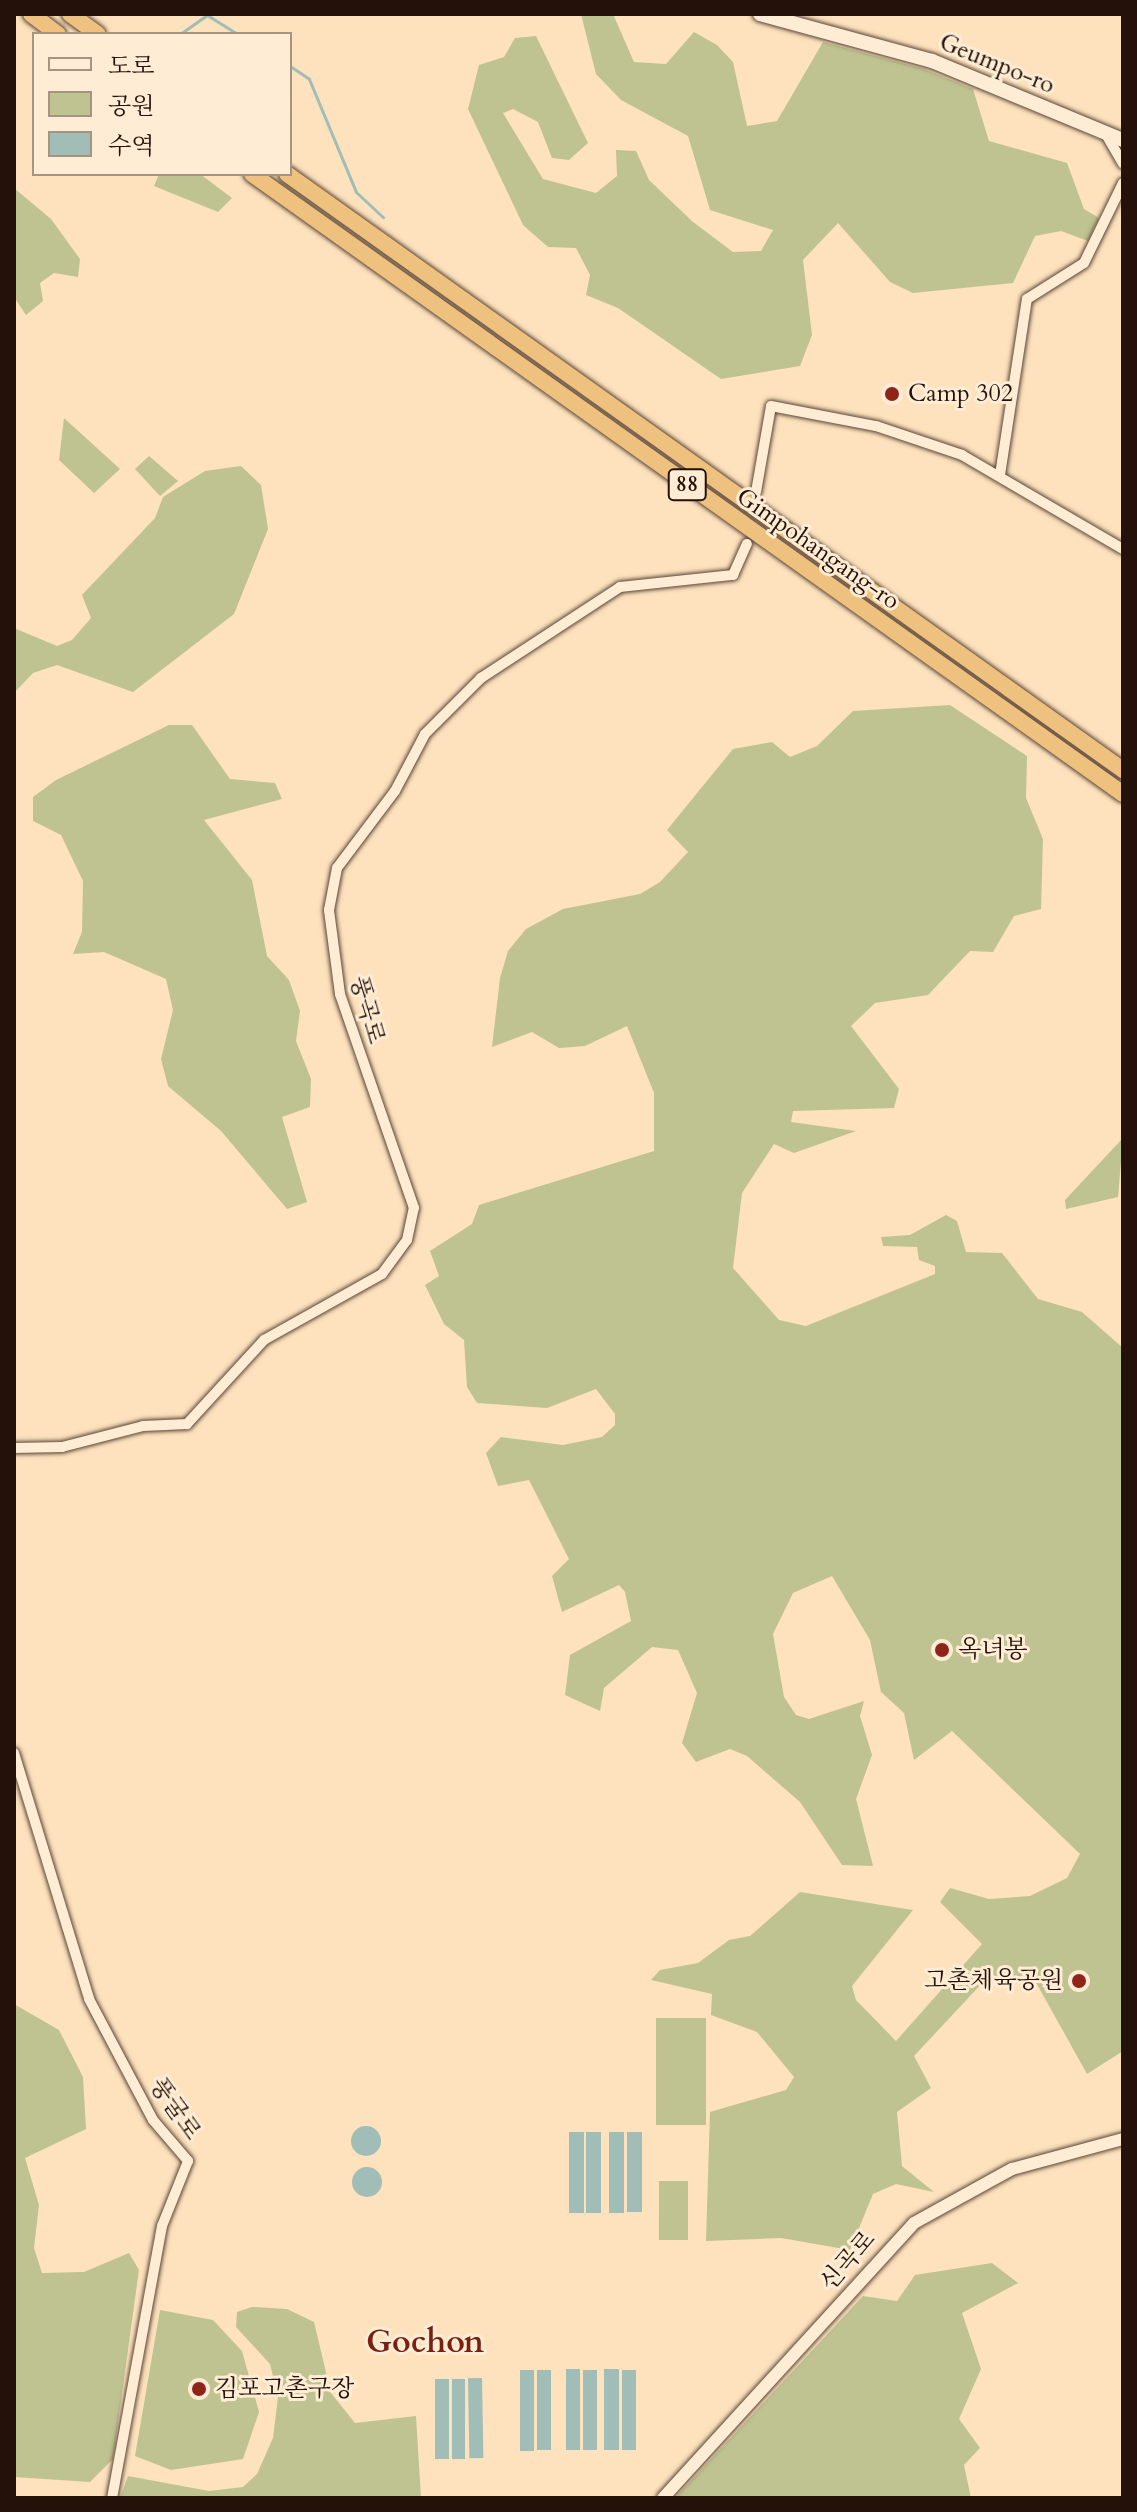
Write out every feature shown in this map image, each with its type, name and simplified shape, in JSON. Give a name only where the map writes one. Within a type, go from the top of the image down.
[{"type":"highway","points":[[31,14],[55,32]]},
{"type":"highway","points":[[70,14],[95,32]]},
{"type":"highway","name":"Gimpohangang-ro","points":[[255,176],[1123,794]]},
{"type":"highway","name":"Gimpohangang-ro","points":[[290,176],[1123,770]]},
{"type":"main road","name":"Geumpo-ro","points":[[760,14],[932,61],[1123,140]]},
{"type":"street","points":[[1103,131],[1123,164]]},
{"type":"street","points":[[1000,475],[1027,299],[1084,263],[1123,182]]},
{"type":"street","points":[[756,492],[771,406],[876,426],[1000,475],[1123,549]]},
{"type":"street","name":"풍곡로","points":[[14,1448],[62,1447],[143,1426],[187,1424],[264,1340],[382,1274],[407,1240],[414,1208],[340,994],[329,910],[337,868],[395,791],[425,734],[481,678],[606,593],[655,580],[733,575],[747,544]]},
{"type":"street","name":"풍굴로","points":[[14,1753],[89,1999],[153,2120],[188,2161],[162,2226],[112,2498]]},
{"type":"street","name":"신곡로","points":[[663,2498],[914,2223],[1012,2169],[1123,2139]]},
{"type":"green space","points":[[581,14],[613,14],[634,62],[666,64],[694,32],[717,45],[733,62],[747,126],[777,121],[823,42],[924,69],[973,89],[989,141],[1067,163],[1084,209],[1099,218],[1088,241],[1061,231],[1035,236],[1013,283],[913,293],[890,282],[838,223],[803,260],[812,335],[800,366],[721,379],[618,308],[586,295],[590,275],[576,248],[548,247],[523,225],[468,109],[479,65],[504,57],[515,38],[536,36],[588,143],[569,160],[552,158],[538,122],[513,109],[503,113],[543,179],[596,193],[617,176],[616,150],[636,151],[649,180],[693,222],[733,252],[761,251],[773,230],[710,210],[688,136],[621,100],[596,74]]},
{"type":"green space","points":[[158,176],[203,176],[232,198],[218,212],[154,186]]},
{"type":"green space","points":[[14,188],[51,219],[80,259],[78,277],[54,273],[40,283],[43,301],[26,315],[14,297]]},
{"type":"green space","points":[[64,418],[120,469],[94,493],[59,460]]},
{"type":"green space","points":[[149,456],[178,481],[160,496],[135,469]]},
{"type":"green space","points":[[241,466],[261,485],[268,529],[234,614],[133,692],[57,665],[33,673],[14,693],[14,628],[57,646],[72,640],[91,618],[82,595],[155,518],[163,497],[205,471]]},
{"type":"green space","points":[[950,705],[1027,756],[1026,798],[1043,839],[1041,909],[1014,916],[993,952],[970,951],[928,995],[875,1003],[851,1026],[899,1089],[894,1108],[793,1111],[791,1122],[856,1131],[794,1153],[774,1144],[742,1193],[733,1268],[779,1320],[806,1326],[935,1274],[935,1266],[919,1260],[917,1247],[883,1246],[881,1237],[910,1235],[946,1215],[957,1221],[966,1252],[1002,1253],[1038,1299],[1082,1312],[1123,1348],[1123,2051],[1087,2074],[1033,1977],[986,1979],[914,2056],[931,2088],[897,2112],[902,2166],[934,2192],[896,2184],[873,2194],[850,2250],[781,2238],[706,2241],[710,2112],[786,2090],[794,2077],[757,2032],[711,2015],[712,1994],[651,1980],[660,1970],[698,1963],[729,1940],[750,1936],[800,1892],[913,1910],[852,1986],[856,2000],[896,2041],[982,1944],[940,1902],[950,1888],[989,1899],[1030,1896],[1067,1878],[1080,1854],[952,1731],[914,1760],[904,1713],[881,1692],[870,1640],[832,1576],[793,1593],[773,1634],[784,1697],[796,1715],[809,1719],[864,1701],[860,1716],[872,1755],[856,1799],[873,1866],[842,1865],[800,1802],[747,1756],[730,1749],[696,1762],[682,1743],[697,1693],[678,1650],[652,1647],[604,1688],[600,1711],[565,1695],[570,1655],[631,1621],[625,1592],[619,1585],[562,1612],[552,1576],[569,1559],[529,1480],[498,1486],[486,1453],[501,1437],[563,1445],[602,1437],[615,1425],[615,1414],[596,1389],[547,1408],[477,1403],[467,1387],[464,1340],[444,1324],[425,1285],[439,1276],[430,1251],[472,1224],[479,1205],[654,1151],[654,1093],[627,1026],[585,1046],[559,1048],[532,1032],[492,1047],[500,978],[508,951],[526,929],[563,909],[640,894],[660,882],[688,852],[667,830],[733,749],[772,742],[790,757],[817,746],[853,711]]},
{"type":"green space","points":[[169,725],[192,725],[230,779],[275,783],[282,799],[204,820],[252,880],[267,956],[289,980],[300,1011],[296,1041],[311,1079],[310,1107],[282,1117],[307,1202],[287,1209],[221,1131],[168,1086],[161,1059],[173,1010],[166,979],[104,952],[73,954],[82,932],[83,881],[61,835],[33,821],[33,797],[56,780]]},
{"type":"green space","points":[[1123,1138],[1118,1197],[1066,1209],[1065,1200]]},
{"type":"green space","points":[[14,2004],[59,2030],[83,2077],[86,2129],[25,2158],[39,2205],[34,2248],[42,2273],[84,2272],[129,2253],[139,2270],[113,2459],[90,2482],[14,2477]]},
{"type":"green space","points":[[656,2018],[706,2018],[706,2125],[656,2125]]},
{"type":"green space","points":[[659,2181],[688,2181],[688,2240],[659,2240]]},
{"type":"green space","points":[[992,2263],[1018,2283],[962,2313],[981,2369],[959,2419],[980,2448],[964,2465],[971,2498],[675,2498],[863,2296],[897,2301],[915,2275]]},
{"type":"green space","points":[[252,2307],[287,2309],[314,2322],[331,2393],[355,2423],[416,2416],[421,2498],[120,2498],[128,2476],[209,2491],[243,2487],[257,2474],[273,2438],[278,2397],[270,2364],[236,2327],[237,2312]]},
{"type":"green space","name":"김포고촌구장","points":[[160,2310],[213,2320],[242,2351],[259,2412],[243,2459],[171,2470],[135,2456]]},
{"type":"water","points":[[366,2126],[377,2130],[381,2141],[377,2152],[366,2156],[355,2152],[351,2141],[355,2130]]},
{"type":"water","points":[[569,2132],[584,2132],[584,2213],[569,2213]]},
{"type":"water","points":[[586,2132],[601,2132],[601,2213],[586,2213]]},
{"type":"water","points":[[609,2132],[624,2132],[624,2213],[609,2213]]},
{"type":"water","points":[[627,2132],[642,2132],[642,2212],[627,2212]]},
{"type":"water","points":[[367,2167],[378,2171],[382,2182],[378,2193],[367,2197],[356,2193],[352,2182],[356,2171]]},
{"type":"water","points":[[566,2369],[580,2369],[580,2450],[566,2450]]},
{"type":"water","points":[[604,2369],[619,2369],[619,2450],[604,2450]]},
{"type":"water","points":[[520,2370],[534,2370],[534,2451],[520,2451]]},
{"type":"water","points":[[537,2370],[551,2370],[551,2450],[537,2450]]},
{"type":"water","points":[[583,2370],[597,2370],[597,2450],[583,2450]]},
{"type":"water","points":[[622,2370],[636,2370],[636,2450],[622,2450]]},
{"type":"water","points":[[468,2378],[482,2378],[483,2458],[469,2458]]},
{"type":"water","points":[[435,2379],[449,2379],[449,2459],[435,2459]]},
{"type":"water","points":[[452,2379],[465,2379],[465,2459],[452,2459]]},
{"type":"waterway","points":[[183,32],[207,15],[235,32]]},
{"type":"waterway","points":[[292,67],[309,79],[356,192],[383,217]]},
{"type":"place","name":"Camp 302","points":[[892,394]]},
{"type":"place","name":"옥녀봉","points":[[942,1650]]},
{"type":"place","name":"고촌체육공원","points":[[1079,1981]]},
{"type":"place","name":"김포고촌구장","points":[[199,2389]]},
{"type":"district","name":"Gochon","points":[[425,2342]]}]
